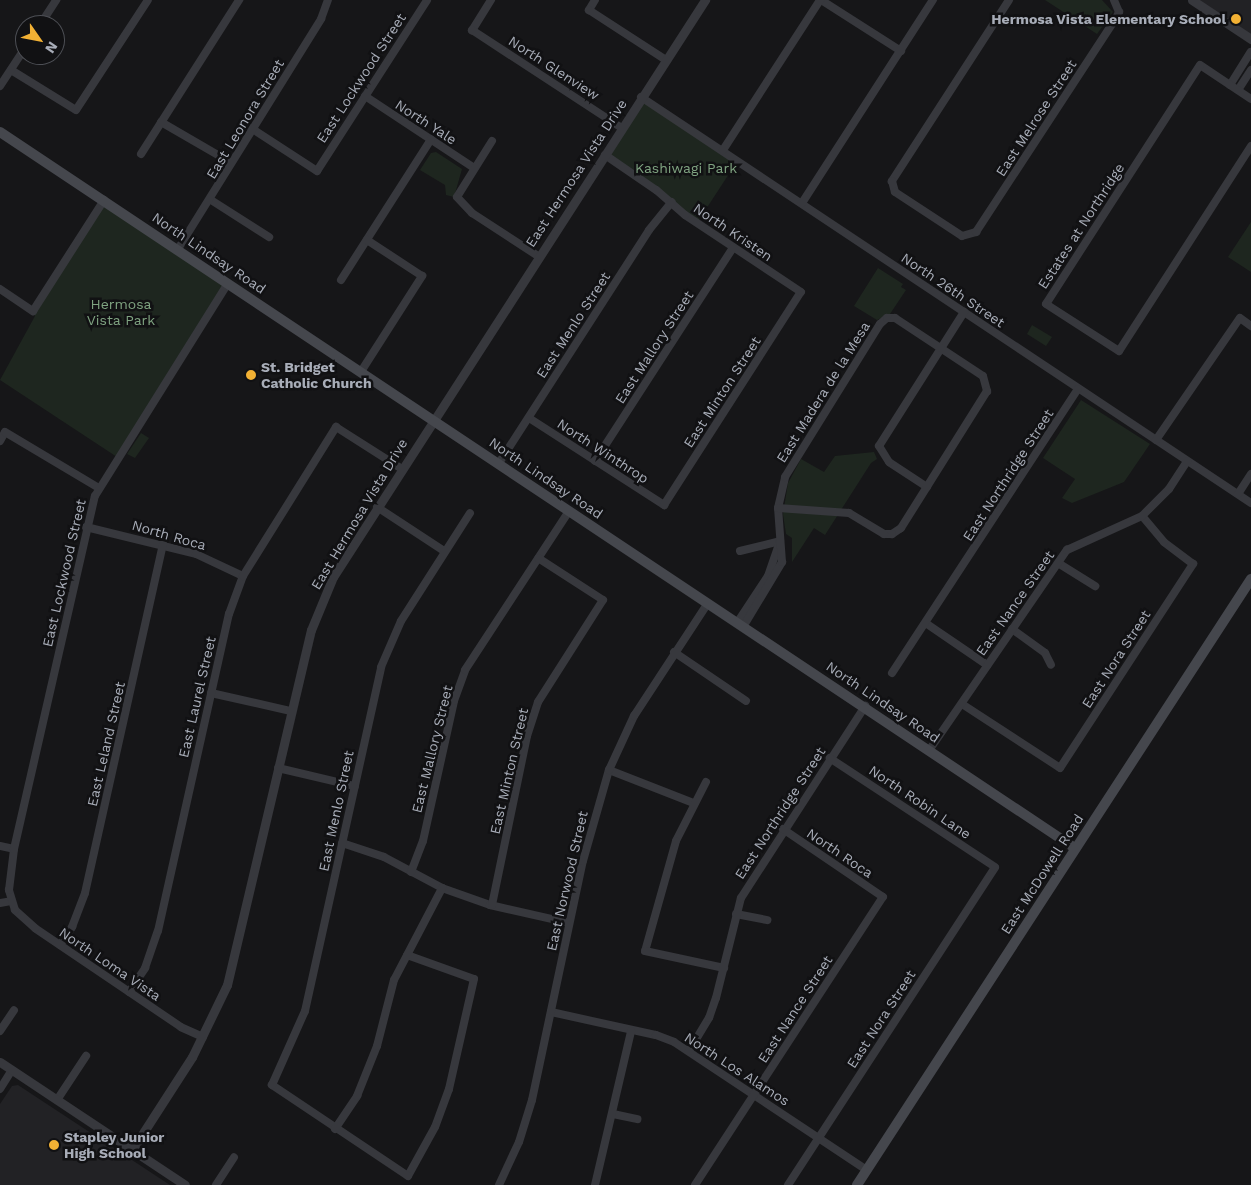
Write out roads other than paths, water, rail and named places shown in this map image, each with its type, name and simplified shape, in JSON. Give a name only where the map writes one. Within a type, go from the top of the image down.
[{"type":"main road","name":"North Lindsay Road","points":[[0,132],[362,370],[569,511],[930,749],[1075,848]]},
{"type":"main road","name":"East McDowell Road","points":[[857,1185],[1251,579]]},
{"type":"street","points":[[46,15],[56,0]]},
{"type":"street","points":[[11,70],[76,110],[148,0]]},
{"type":"street","points":[[141,154],[239,0]]},
{"type":"street","name":"East Leonora Street","points":[[178,249],[211,200],[230,162],[321,19],[328,0]]},
{"type":"street","name":"East Lockwood Street","points":[[251,128],[317,170],[427,0]]},
{"type":"street","name":"North Glenview","points":[[491,0],[472,30],[622,128]]},
{"type":"street","points":[[595,0],[589,10],[666,60]]},
{"type":"street","name":"East Hermosa Vista Drive","points":[[132,1150],[203,1038],[235,959],[291,711],[320,605],[332,577],[705,0]]},
{"type":"street","points":[[723,150],[821,0],[900,51]]},
{"type":"street","points":[[802,203],[933,0]]},
{"type":"street","name":"East Melrose Street","points":[[1008,0],[892,181],[892,188],[962,236],[970,236],[976,232],[1119,12],[1114,0]]},
{"type":"street","points":[[1192,0],[1251,38]]},
{"type":"street","points":[[1230,85],[1251,52]]},
{"type":"street","points":[[0,86],[15,64]]},
{"type":"street","name":"Estates at Northridge","points":[[1251,99],[1200,66],[1046,304],[1119,351],[1251,146]]},
{"type":"street","points":[[1238,90],[1250,71],[1241,67]]},
{"type":"street","name":"North Yale","points":[[365,96],[474,168]]},
{"type":"street","name":"North 26th Street","points":[[641,97],[1251,503]]},
{"type":"street","points":[[161,122],[230,162]]},
{"type":"street","points":[[341,280],[431,139]]},
{"type":"street","points":[[492,141],[457,197],[472,213],[538,256]]},
{"type":"street","name":"North Kristen","points":[[605,155],[672,202],[685,215],[801,292]]},
{"type":"street","points":[[0,289],[33,311],[104,200]]},
{"type":"street","points":[[211,200],[268,237]]},
{"type":"street","name":"East Menlo Street","points":[[499,463],[649,230],[672,202]]},
{"type":"street","points":[[362,370],[422,276],[367,240]]},
{"type":"street","name":"East Mallory Street","points":[[595,461],[733,248]]},
{"type":"street","name":"East Lockwood Street","points":[[11,901],[10,872],[14,849],[86,527],[99,488],[228,283]]},
{"type":"street","name":"East Minton Street","points":[[664,505],[801,292]]},
{"type":"street","points":[[927,487],[889,462],[879,446],[964,312]]},
{"type":"street","name":"East Madera de la Mesa","points":[[740,625],[768,576],[780,541],[778,508],[780,492],[793,462],[887,318],[895,318],[940,348]]},
{"type":"street","points":[[1156,440],[1240,318],[1251,326]]},
{"type":"street","points":[[778,508],[848,513],[884,534],[892,534],[901,528],[988,391],[987,382],[983,376],[940,348]]},
{"type":"street","name":"East Northridge Street","points":[[892,673],[927,624],[1078,389]]},
{"type":"street","name":"North Winthrop","points":[[529,418],[664,505]]},
{"type":"street","name":"East Laurel Street","points":[[129,992],[145,968],[158,931],[229,614],[243,576],[336,427],[402,469]]},
{"type":"street","points":[[0,441],[5,432],[99,488]]},
{"type":"street","name":"East Nance Street","points":[[930,749],[1067,550],[1142,516],[1169,489],[1187,460]]},
{"type":"street","points":[[1238,494],[1251,474]]},
{"type":"street","points":[[377,507],[444,551]]},
{"type":"street","name":"East Mallory Street","points":[[410,872],[423,841],[454,701],[465,670],[476,648],[569,511]]},
{"type":"street","name":"East Menlo Street","points":[[335,1129],[272,1085],[305,1010],[376,683],[390,642],[444,551],[470,513]]},
{"type":"street","name":"East Nora Street","points":[[962,704],[1060,768],[1192,564],[1164,542],[1142,516]]},
{"type":"street","name":"North Roca","points":[[86,527],[163,544],[196,554],[243,576]]},
{"type":"street","points":[[740,551],[780,541]]},
{"type":"street","name":"East Leland Street","points":[[60,945],[72,927],[85,892],[163,544]]},
{"type":"street","name":"East Minton Street","points":[[492,906],[527,736],[538,702],[603,600],[538,558]]},
{"type":"street","points":[[1058,563],[1095,586]]},
{"type":"street","name":"East Norwood Street","points":[[500,1185],[519,1142],[532,1100],[569,923],[598,800],[609,770],[634,716],[674,652],[708,603]]},
{"type":"street","points":[[927,624],[987,665]]},
{"type":"street","points":[[1012,629],[1045,653],[1051,665]]},
{"type":"street","points":[[674,652],[746,700]]},
{"type":"street","points":[[211,693],[291,711]]},
{"type":"street","name":"East Northridge Street","points":[[689,1051],[709,1018],[724,968],[736,914],[749,882],[865,706]]},
{"type":"street","name":"North Robin Lane","points":[[830,758],[996,867]]},
{"type":"street","points":[[278,768],[355,786]]},
{"type":"street","points":[[609,770],[693,802]]},
{"type":"street","points":[[706,782],[693,802],[676,841],[645,951],[724,968]]},
{"type":"street","name":"North Roca","points":[[783,829],[883,897]]},
{"type":"street","points":[[342,843],[384,857],[442,888],[492,906],[569,923]]},
{"type":"street","points":[[0,846],[14,849]]},
{"type":"street","name":"East Nora Street","points":[[788,1185],[996,867]]},
{"type":"street","points":[[407,955],[474,979],[448,1089],[435,1127],[408,1176],[335,1129],[357,1096],[367,1072],[387,1002],[407,955],[442,888]]},
{"type":"street","name":"East Nance Street","points":[[695,1185],[883,897]]},
{"type":"street","points":[[0,903],[11,901]]},
{"type":"street","name":"North Loma Vista","points":[[11,901],[22,918],[129,992],[203,1038]]},
{"type":"street","points":[[736,914],[767,920]]},
{"type":"street","points":[[0,1031],[14,1010]]},
{"type":"street","name":"North Los Alamos","points":[[551,1012],[656,1035],[689,1051],[867,1170]]},
{"type":"street","points":[[595,1185],[631,1031]]},
{"type":"street","points":[[56,1100],[86,1056]]},
{"type":"street","points":[[0,1062],[185,1185]]},
{"type":"street","points":[[0,1089],[12,1070]]},
{"type":"street","points":[[612,1114],[637,1120]]},
{"type":"street","points":[[216,1185],[234,1157]]},
{"type":"place","name":"Hermosa Vista Elementary School","points":[[1236,19]]},
{"type":"place","name":"St. Bridget Catholic Church","points":[[251,375]]},
{"type":"place","name":"Stapley Junior High School","points":[[54,1145]]},
{"type":"park label","name":"Kashiwagi Park","points":[[686,168]]},
{"type":"park label","name":"Hermosa Vista Park","points":[[121,312]]}]
